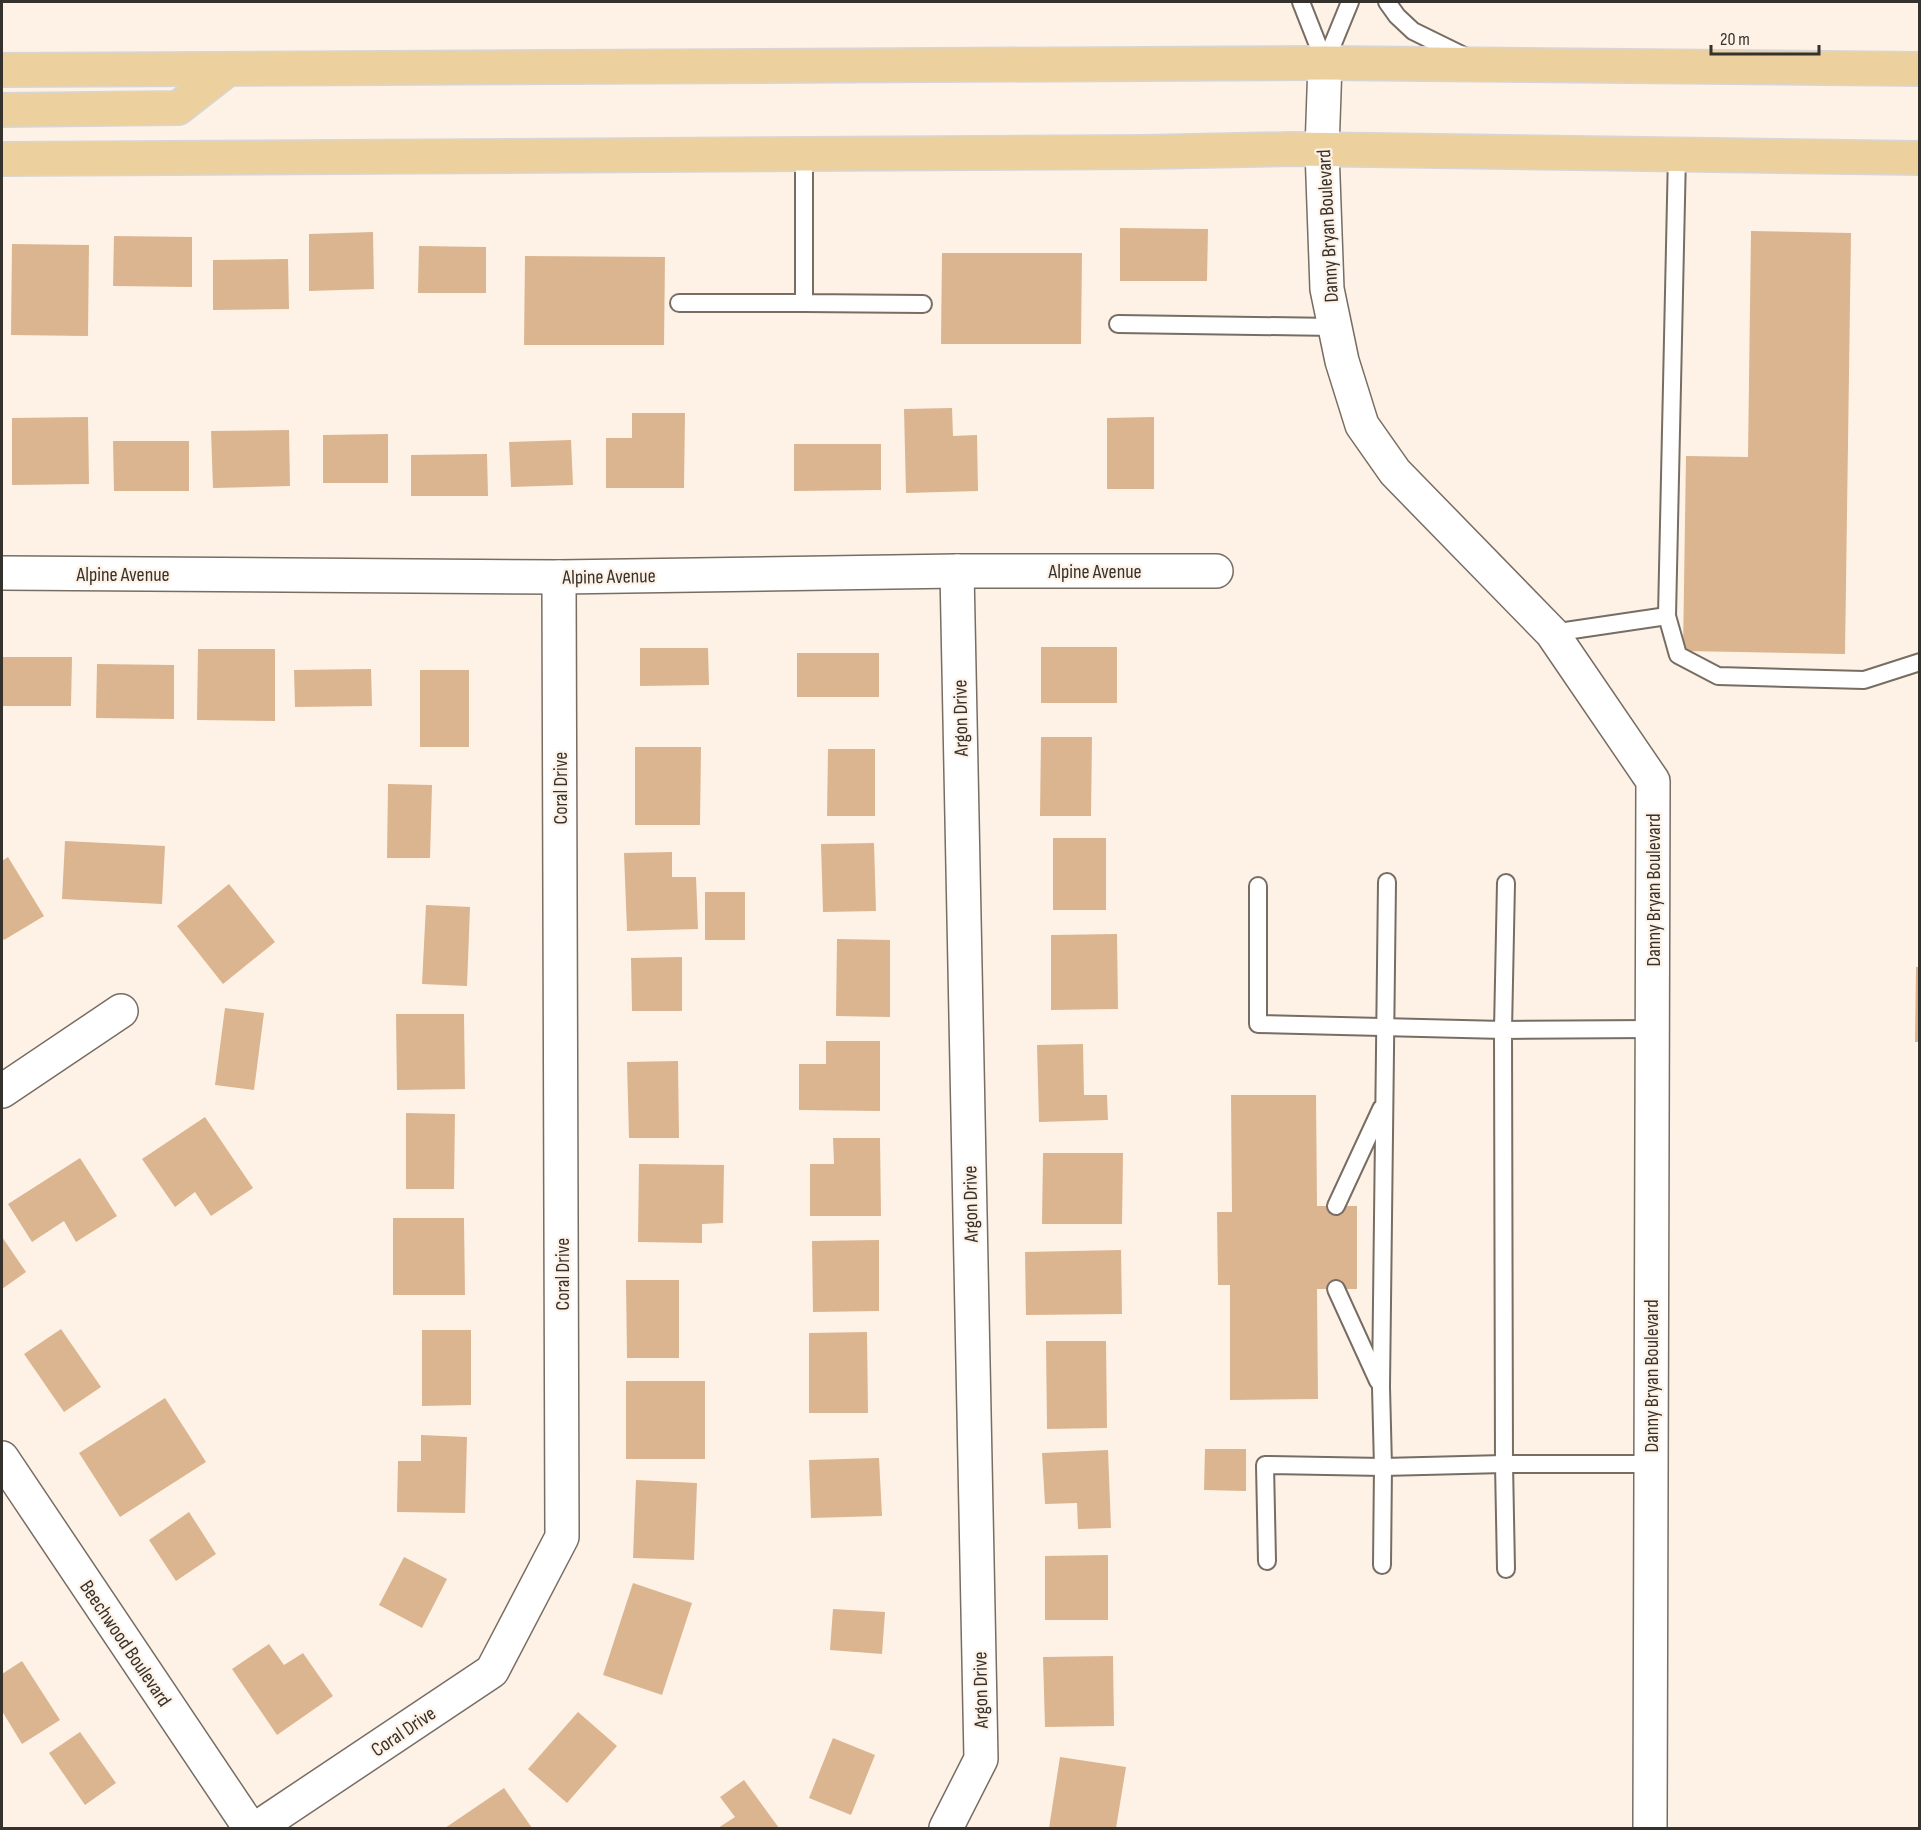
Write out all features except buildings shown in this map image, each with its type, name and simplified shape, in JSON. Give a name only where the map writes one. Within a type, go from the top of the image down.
[{"type":"main road","points":[[2,70],[1325,63],[1920,69]]},
{"type":"main road","points":[[2,110],[178,108],[228,69]]},
{"type":"main road","points":[[2,159],[1290,149],[1920,158]]},
{"type":"street","name":"Danny Bryan Boulevard","points":[[1325,63],[1322,150],[1327,289],[1342,361],[1362,425],[1395,472],[1552,633],[1653,781],[1650,1828]]},
{"type":"street","name":"Alpine Avenue","points":[[2,573],[559,577],[957,571],[1216,571]]},
{"type":"street","name":"Argon Drive","points":[[946,1828],[981,1759],[957,571]]},
{"type":"street","name":"Coral Drive","points":[[257,1828],[492,1671],[562,1538],[559,577]]},
{"type":"street","points":[[2,1091],[121,1011]]},
{"type":"street","name":"Beechwood Boulevard","points":[[2,1458],[250,1828]]},
{"type":"lane","points":[[1301,2],[1325,63]]},
{"type":"lane","points":[[1325,63],[1350,2]]},
{"type":"lane","points":[[1387,2],[1397,16],[1413,31],[1480,64]]},
{"type":"lane","points":[[804,154],[804,303]]},
{"type":"lane","points":[[1677,154],[1667,616],[1678,655],[1718,676],[1864,680],[1920,662]]},
{"type":"lane","points":[[679,303],[922,304]]},
{"type":"lane","points":[[1118,324],[1335,327]]},
{"type":"lane","points":[[1552,633],[1667,616]]},
{"type":"lane","points":[[1382,1565],[1381,1387],[1387,882]]},
{"type":"lane","points":[[1506,883],[1503,1030],[1506,1569]]},
{"type":"lane","points":[[1258,886],[1258,1024],[1503,1030],[1652,1029]]},
{"type":"lane","points":[[1336,1206],[1384,1102]]},
{"type":"lane","points":[[1336,1289],[1381,1387]]},
{"type":"lane","points":[[1267,1561],[1265,1466],[1651,1464]]}]
